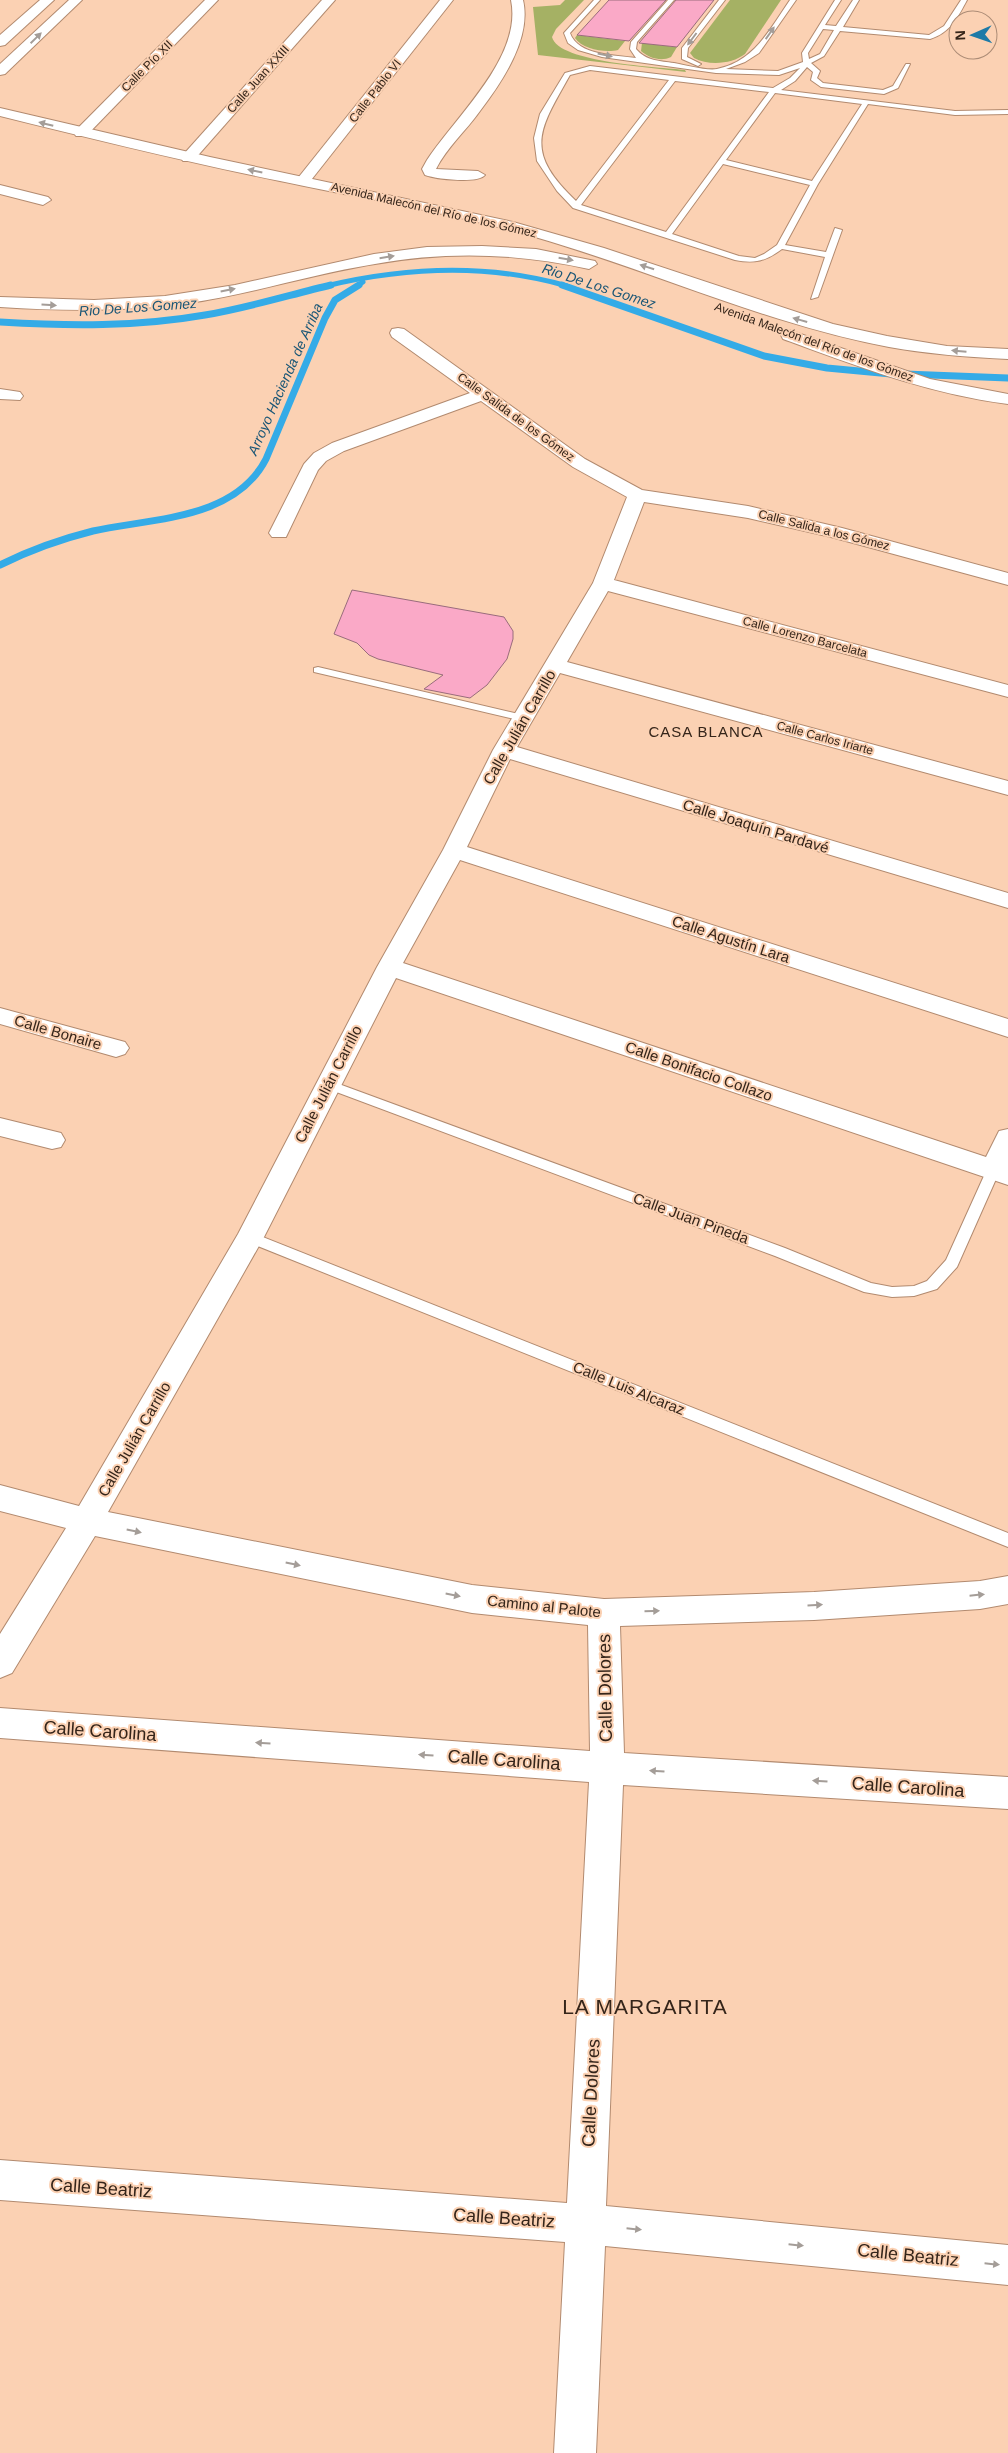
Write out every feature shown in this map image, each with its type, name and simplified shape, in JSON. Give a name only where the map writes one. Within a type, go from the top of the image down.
[{"type":"street","points":[[0,42],[48,0]]},
{"type":"street","points":[[54,0],[58,7],[56,18]]},
{"type":"street","points":[[0,71],[76,0]]},
{"type":"street","name":"Calle Pío XII","points":[[81,132],[212,0]]},
{"type":"street","name":"Calle Juan XXIII","points":[[188,158],[329,0]]},
{"type":"street","name":"Calle Pablo VI","points":[[303,181],[447,0]]},
{"type":"street","points":[[478,175],[438,175],[430,172],[429,169],[482,99],[509,52],[521,12],[518,0]]},
{"type":"street","name":"Avenida Malecón del Río de los Gómez","points":[[0,112],[188,158],[462,214],[563,240],[788,317],[841,332],[889,343],[936,350],[1008,354]]},
{"type":"street","points":[[0,189],[43,200]]},
{"type":"street","name":"Avenida Malecón del Río de los Gómez","points":[[0,302],[60,306],[148,303],[216,293],[400,255],[429,252],[479,251],[525,253],[583,262],[667,289],[891,372],[940,387],[1008,399]]},
{"type":"street","name":"Calle Salida de los Gómez","points":[[398,333],[579,463],[637,495]]},
{"type":"street","points":[[279,533],[310,468],[320,458],[338,447],[484,394]]},
{"type":"street","name":"Calle Salida a los Gómez","points":[[637,495],[748,512],[835,532],[1008,579]]},
{"type":"street","name":"Calle Julián Carrillo","points":[[0,1663],[87,1521],[250,1236],[389,967],[454,850],[504,750],[603,583],[637,495]]},
{"type":"street","name":"Calle Lorenzo Barcelata","points":[[603,583],[1008,690]]},
{"type":"street","name":"Calle Carlos Iriarte","points":[[555,665],[1008,788]]},
{"type":"street","name":"Calle Joaquín Pardavé","points":[[504,750],[1008,901]]},
{"type":"street","name":"Calle Agustín Lara","points":[[454,850],[1008,1028]]},
{"type":"street","name":"Calle Bonifacio Collazo","points":[[389,967],[1000,1173]]},
{"type":"street","name":"Calle Bonaire","points":[[0,1016],[116,1048]]},
{"type":"street","points":[[0,1127],[52,1140]]},
{"type":"street","points":[[1000,1173],[1008,1138]]},
{"type":"street","name":"Camino al Palote","points":[[0,1498],[87,1521],[333,1572],[472,1598],[604,1613],[814,1606],[980,1595],[1008,1590]]},
{"type":"street","name":"Calle Dolores","points":[[575,2453],[607,1768],[604,1613]]},
{"type":"street","name":"Calle Carolina","points":[[0,1724],[607,1768],[1008,1793]]},
{"type":"street","name":"Calle Beatriz","points":[[0,2180],[585,2224],[1008,2265]]},
{"type":"lane","points":[[598,0],[566,33],[570,42],[580,49],[602,55],[652,63],[779,73],[822,55],[856,0]]},
{"type":"lane","points":[[652,63],[639,57],[633,49],[634,42],[671,0]]},
{"type":"lane","points":[[722,0],[685,48],[683,54],[687,61],[715,69],[743,61],[757,52],[793,0]]},
{"type":"lane","points":[[667,236],[773,91],[789,83],[800,74],[806,63],[806,52],[838,0]]},
{"type":"lane","points":[[822,27],[930,37],[940,34],[946,29],[964,0]]},
{"type":"lane","points":[[806,63],[817,71],[813,79],[821,85],[884,92],[896,87],[908,65]]},
{"type":"lane","points":[[866,102],[814,184],[780,246],[767,256],[756,260],[738,258],[576,206],[557,188],[546,172],[538,152],[539,125],[567,74],[578,70],[597,69],[707,84],[773,91],[866,102],[955,113],[971,117],[1008,116]]},
{"type":"lane","points":[[707,84],[715,69]]},
{"type":"lane","points":[[576,206],[673,79]]},
{"type":"lane","points":[[955,113],[1008,112]]},
{"type":"lane","points":[[720,161],[814,184]]},
{"type":"lane","points":[[814,296],[838,230]]},
{"type":"lane","points":[[780,246],[830,255]]},
{"type":"lane","points":[[318,670],[523,718]]},
{"type":"lane","name":"Calle Juan Pineda","points":[[328,1084],[780,1252],[869,1288],[892,1292],[914,1291],[932,1285],[952,1263],[1000,1173]]},
{"type":"lane","name":"Calle Luis Alcaraz","points":[[250,1236],[1008,1540]]},
{"type":"green space","points":[[565,0],[584,0],[556,29],[552,37],[558,46],[572,53],[590,58],[685,70],[686,72],[538,55],[533,7],[560,5]]},
{"type":"green space","points":[[730,0],[781,0],[745,54],[734,60],[720,63],[700,61],[694,58],[690,53]]},
{"type":"green space","points":[[577,35],[625,41],[618,50],[601,50],[578,42],[575,38]]},
{"type":"green space","points":[[642,43],[677,47],[671,57],[659,59],[648,56],[641,51]]},
{"type":"building","points":[[609,0],[666,0],[629,41],[577,35]]},
{"type":"building","points":[[676,0],[714,0],[677,47],[639,43]]},
{"type":"building","points":[[352,590],[504,617],[513,631],[513,639],[507,659],[487,685],[470,698],[424,689],[443,675],[378,659],[369,655],[357,643],[334,634]]},
{"type":"waterway","name":"Rio De Los Gomez","points":[[331,285],[386,275],[446,270],[507,274],[567,286]]},
{"type":"waterway","name":"Arroyo Hacienda de Arriba","points":[[357,286],[363,282]]},
{"type":"waterway","name":"Rio De Los Gomez","points":[[0,322],[51,324],[154,322],[236,309],[331,285]]},
{"type":"waterway","name":"Rio De Los Gomez","points":[[326,286],[331,285]]},
{"type":"waterway","name":"Arroyo Hacienda de Arriba","points":[[0,565],[34,550],[69,538],[93,531],[190,513],[213,505],[234,494],[252,479],[266,459],[325,318],[335,300],[359,285]]},
{"type":"waterway","name":"Rio De Los Gomez","points":[[562,285],[764,356],[827,368],[891,374]]},
{"type":"waterway","name":"Rio De Los Gomez","points":[[905,374],[1008,378]]},
{"type":"district","name":"CASA BLANCA","points":[[706,731]]},
{"type":"district","name":"LA MARGARITA","points":[[645,2006]]}]
